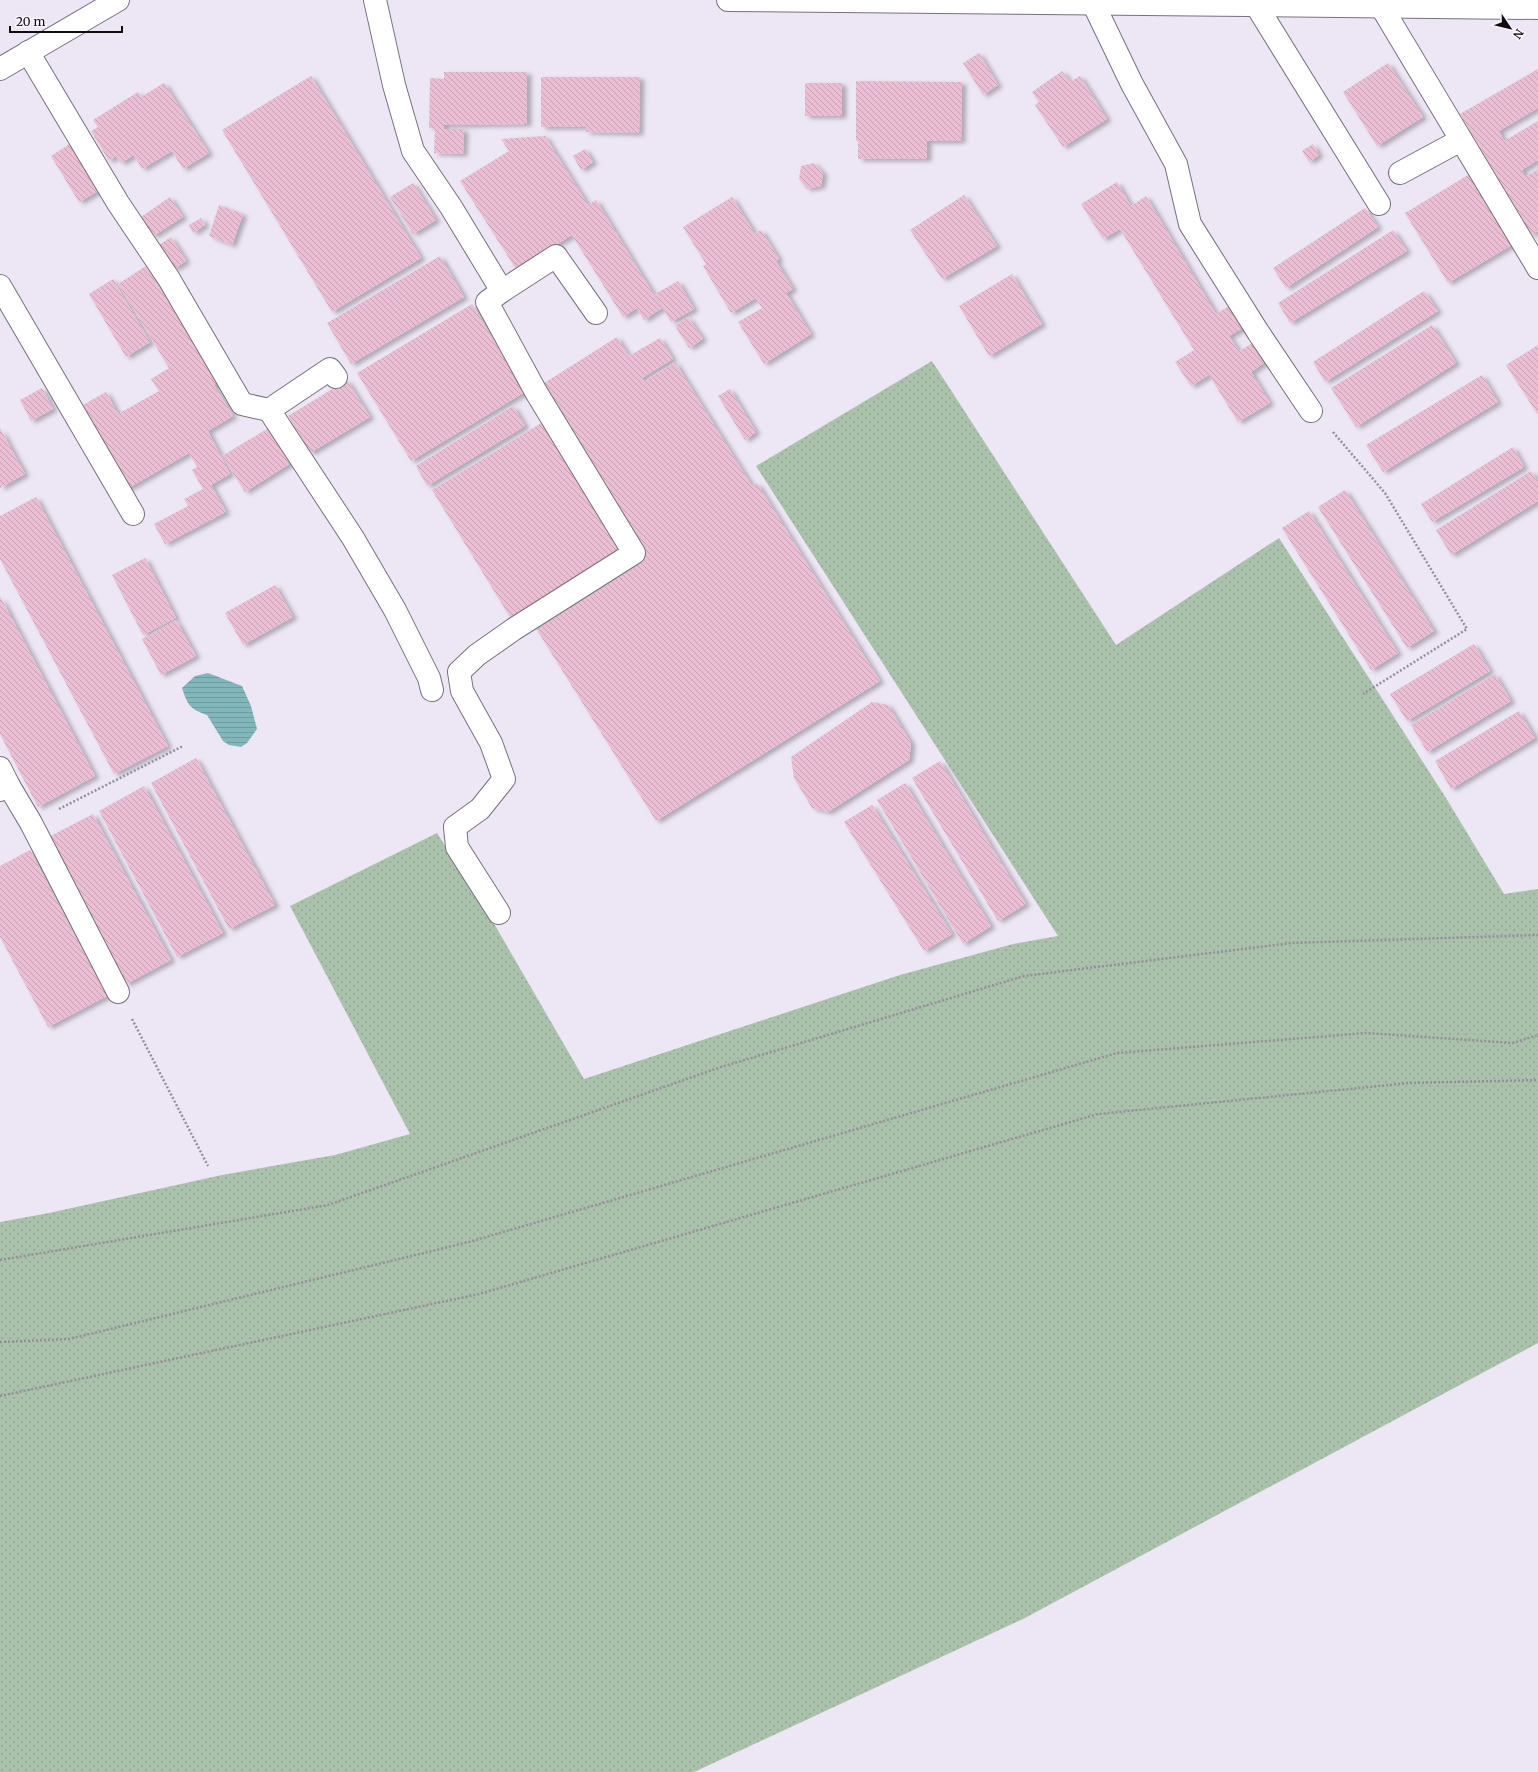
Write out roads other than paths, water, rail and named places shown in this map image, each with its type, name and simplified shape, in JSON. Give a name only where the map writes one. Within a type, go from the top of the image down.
[{"type":"street","points":[[0,69],[118,0]]},
{"type":"street","points":[[375,0],[394,85],[413,150],[451,207],[502,291]]},
{"type":"street","points":[[728,0],[1093,3],[1152,2],[1256,5],[1538,8]]},
{"type":"street","points":[[1093,3],[1132,84],[1176,164],[1190,224],[1258,332],[1311,411]]},
{"type":"street","points":[[1256,5],[1379,204]]},
{"type":"street","points":[[1381,6],[1538,268]]},
{"type":"street","points":[[28,52],[118,203],[170,279],[242,404],[269,410],[353,538],[395,610],[429,678],[432,690]]},
{"type":"street","points":[[1400,173],[1461,140]]},
{"type":"street","points":[[499,913],[457,847],[455,827],[480,809],[504,779],[491,744],[462,691],[459,672],[477,655],[514,629],[634,553],[536,392],[487,302],[556,256],[596,313]]},
{"type":"street","points":[[0,286],[133,514]]},
{"type":"street","points":[[269,410],[330,369],[336,377]]},
{"type":"street","points":[[3,782],[31,823],[118,992]]}]
